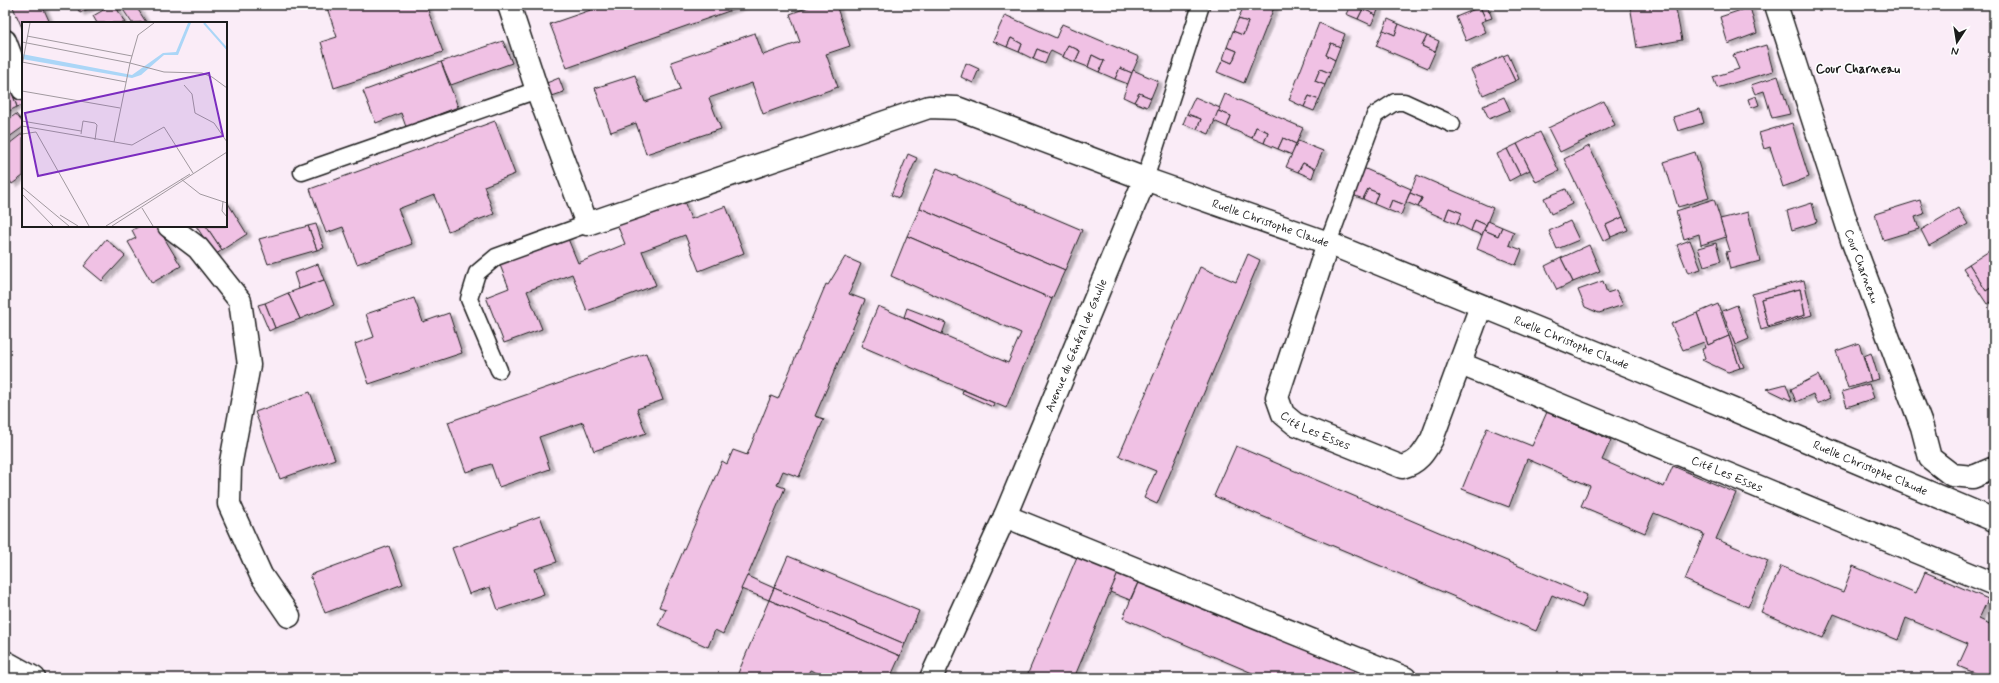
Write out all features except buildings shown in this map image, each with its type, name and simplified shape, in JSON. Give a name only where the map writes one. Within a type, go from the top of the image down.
[{"type":"street","points":[[509,5],[537,90],[587,224]]},
{"type":"street","name":"Cour Charneau","points":[[1776,5],[1852,240],[1922,427],[1930,458],[1952,475],[1973,477],[1994,468]]},
{"type":"street","points":[[5,41],[22,86]]},
{"type":"street","name":"Ruelle Christophe Claude","points":[[587,224],[928,107],[957,108],[1145,179],[1328,243],[1632,366],[1994,520]]},
{"type":"street","name":"Avenue du Général de Gaulle","points":[[931,678],[1005,516],[1145,179]]},
{"type":"street","points":[[170,227],[198,248],[240,301],[249,365],[230,468],[228,504],[261,575],[289,616]]},
{"type":"street","name":"Cité Les Esses","points":[[1328,243],[1277,397],[1283,414],[1295,424],[1402,467],[1412,464],[1421,458],[1432,439],[1461,364],[1481,306]]},
{"type":"street","name":"Cité Les Esses","points":[[1461,364],[1994,584]]},
{"type":"street","points":[[1005,516],[1405,678]]},
{"type":"street","points":[[5,662],[34,678]]},
{"type":"lane","name":"Avenue du Général de Gaulle","points":[[1145,179],[1201,5]]},
{"type":"lane","points":[[302,172],[537,90]]},
{"type":"lane","points":[[1328,243],[1375,115],[1395,102],[1404,102],[1452,124]]},
{"type":"lane","points":[[499,370],[469,299],[476,274],[496,257],[587,224]]},
{"type":"district","name":"Cour Charneau","points":[[1858,68]]}]
